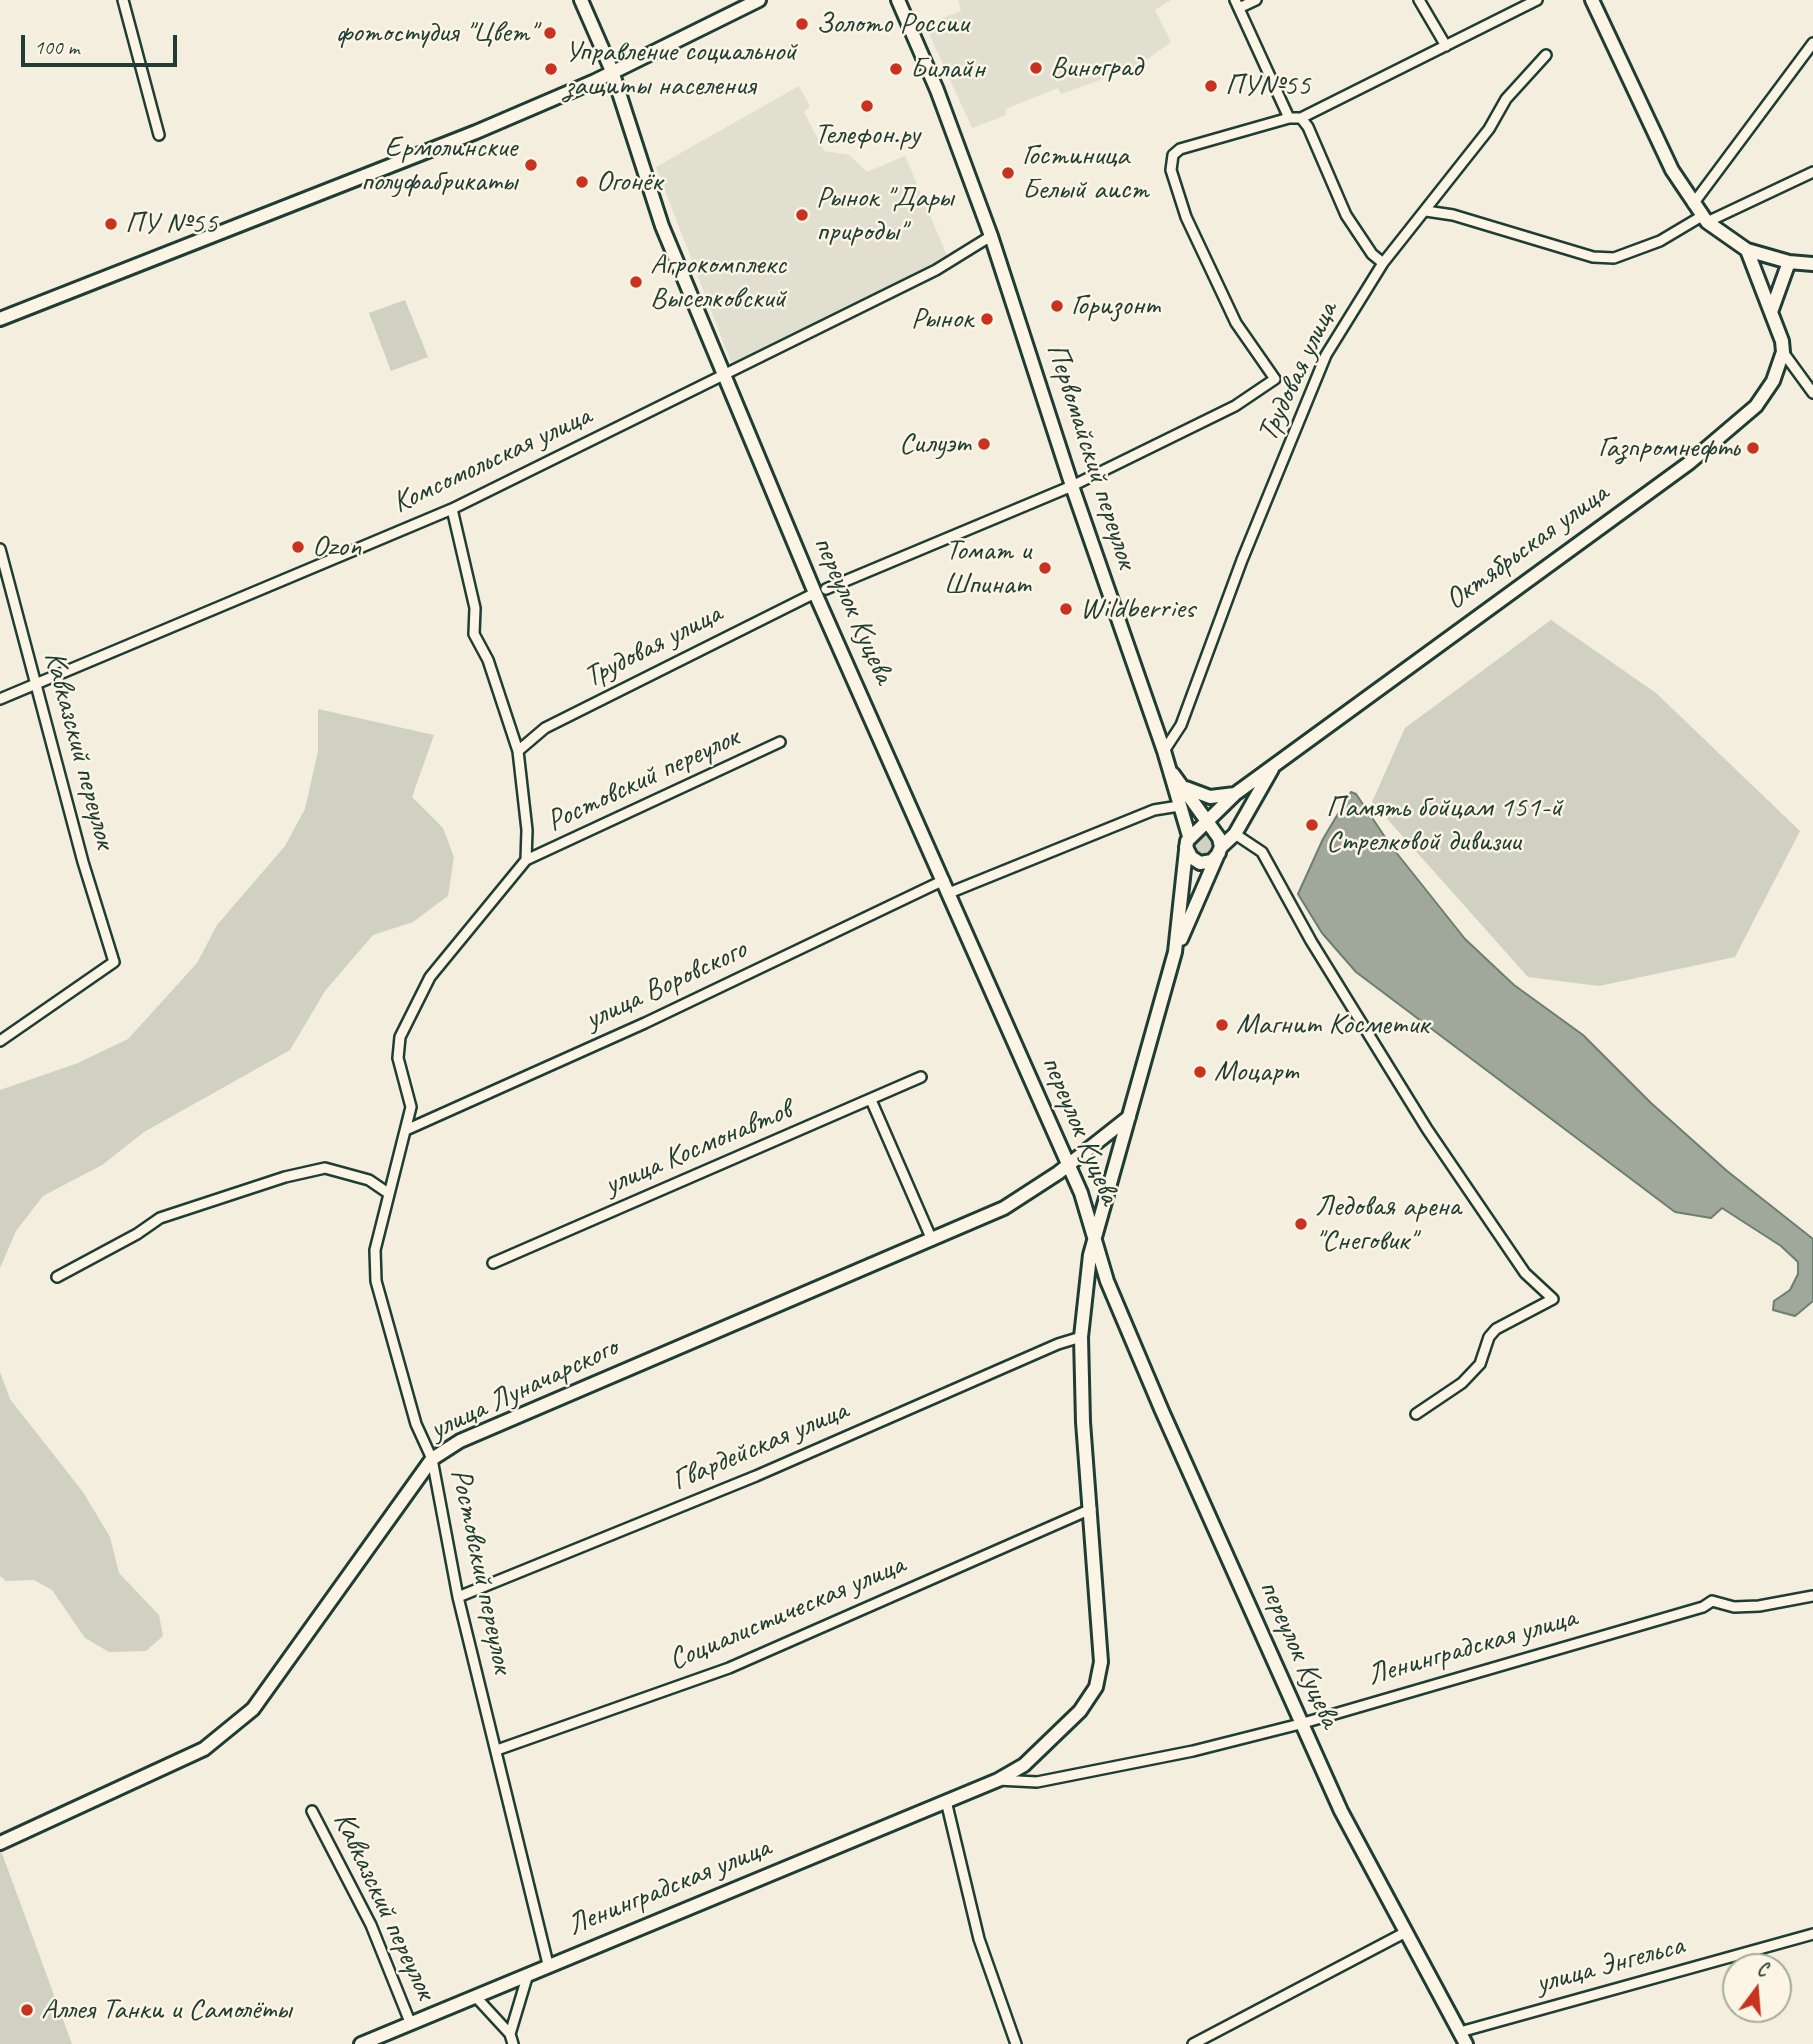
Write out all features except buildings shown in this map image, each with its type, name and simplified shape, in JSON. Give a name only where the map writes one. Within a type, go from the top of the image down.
[{"type":"street","points":[[123,0],[159,135]]},
{"type":"street","name":"переулок Куцева","points":[[581,0],[612,71],[662,226],[1085,1202],[1107,1281],[1340,1811],[1466,2044]]},
{"type":"street","points":[[0,319],[407,160],[612,71],[759,0]]},
{"type":"street","name":"Первомайский переулок","points":[[898,0],[937,90],[991,236],[1072,486],[1171,772],[1179,806],[1195,833]]},
{"type":"street","points":[[1256,0],[1237,4],[1289,118],[1301,118],[1537,0]]},
{"type":"street","points":[[1420,0],[1447,46]]},
{"type":"street","points":[[1593,0],[1672,170],[1705,219],[1747,250],[1789,262],[1813,264]]},
{"type":"street","points":[[1693,204],[1813,43]]},
{"type":"street","name":"Трудовая улица","points":[[1164,751],[1181,725],[1242,561],[1326,355],[1382,263],[1489,129],[1506,99],[1546,55]]},
{"type":"street","name":"Трудовая улица","points":[[518,751],[545,728],[820,591],[1072,486],[1235,406],[1275,379],[1236,323],[1186,217],[1170,161],[1180,149],[1289,118]]},
{"type":"street","points":[[1301,118],[1308,127],[1346,215],[1372,254],[1382,263]]},
{"type":"street","points":[[1426,211],[1452,215],[1593,257],[1614,258],[1660,241],[1813,172]]},
{"type":"street","name":"Комсомольская улица","points":[[0,699],[452,509],[936,270],[991,236]]},
{"type":"street","points":[[1747,250],[1783,352],[1813,393]]},
{"type":"street","points":[[1771,312],[1789,262]]},
{"type":"street","name":"Октябрьская улица","points":[[1195,833],[1235,794],[1276,763],[1729,430],[1768,391],[1780,368],[1783,352]]},
{"type":"street","name":"Ростовский переулок","points":[[452,509],[475,608],[474,634],[488,660],[518,751],[527,831],[526,860]]},
{"type":"street","name":"Кавказский переулок","points":[[0,549],[83,862],[114,962],[0,1041]]},
{"type":"street","name":"Ростовский переулок","points":[[548,1964],[458,1597],[432,1459],[416,1423],[376,1282],[375,1250],[411,1107],[398,1058],[400,1037],[430,977],[526,860],[780,742]]},
{"type":"street","name":"Октябрьская улица","points":[[1220,850],[1235,834],[1276,763]]},
{"type":"street","name":"Первомайский переулок","points":[[1095,1234],[1175,952],[1195,833],[1184,787],[1171,772]]},
{"type":"street","points":[[1184,787],[1210,797],[1235,794]]},
{"type":"street","points":[[949,893],[1154,810],[1179,806]]},
{"type":"street","points":[[1195,833],[1191,857],[1200,863],[1212,861],[1220,850]]},
{"type":"street","name":"Первомайский переулок","points":[[1175,952],[1220,850],[1216,833],[1195,833]]},
{"type":"street","points":[[1235,834],[1262,852],[1311,941],[1427,1129],[1525,1273],[1553,1299],[1496,1329],[1489,1337],[1480,1364],[1462,1383],[1416,1414]]},
{"type":"street","name":"улица Воровского","points":[[406,1130],[645,1023],[944,880]]},
{"type":"street","name":"улица Космонавтов","points":[[493,1263],[921,1077]]},
{"type":"street","points":[[871,1100],[932,1240]]},
{"type":"street","name":"улица Луначарского","points":[[0,1843],[204,1749],[253,1709],[432,1459],[460,1441],[1004,1208],[1067,1165],[1129,1116]]},
{"type":"street","points":[[57,1277],[137,1234],[160,1218],[285,1177],[326,1168],[369,1180],[388,1193]]},
{"type":"street","name":"переулок Куцева","points":[[1080,1712],[1096,1687],[1101,1662],[1083,1422],[1081,1338],[1095,1234]]},
{"type":"street","name":"Гвардейская улица","points":[[458,1597],[756,1476],[1058,1344],[1081,1338]]},
{"type":"street","name":"Социалистическая улица","points":[[497,1750],[729,1668],[1091,1509]]},
{"type":"street","name":"Ленинградская улица","points":[[998,1780],[1037,1782],[1088,1774],[1300,1724],[1703,1607],[1712,1601],[1734,1607],[1759,1606],[1813,1596]]},
{"type":"street","name":"Ленинградская улица","points":[[361,2044],[548,1964],[998,1780],[1024,1765],[1080,1712]]},
{"type":"street","points":[[946,1801],[979,1939],[1016,2044]]},
{"type":"street","name":"Кавказский переулок","points":[[312,1811],[371,1925],[410,2022]]},
{"type":"street","points":[[1193,2044],[1406,1933]]},
{"type":"street","name":"улица Энгельса","points":[[1460,2032],[1813,1934]]},
{"type":"street","name":"Кавказский переулок","points":[[511,2039],[528,1974]]},
{"type":"street","name":"Кавказский переулок","points":[[475,1996],[511,2039]]},
{"type":"shaded area","points":[[958,0],[1171,0],[1155,10],[1171,42],[1136,67],[1061,94],[1058,88],[1006,109],[1006,115],[972,128],[925,25],[961,11]]},
{"type":"shaded area","name":"Рынок \"Дары природы\"","points":[[799,86],[810,106],[804,112],[824,151],[849,155],[867,172],[905,156],[948,258],[732,365],[656,167]]},
{"type":"shaded area","points":[[405,300],[428,357],[391,371],[369,313]]},
{"type":"shaded area","points":[[1551,620],[1656,693],[1800,831],[1735,957],[1599,986],[1528,977],[1372,802],[1405,728]]},
{"type":"shaded area","points":[[318,709],[434,735],[412,797],[443,828],[454,857],[448,896],[413,922],[373,935],[325,991],[290,1050],[144,1132],[102,1165],[43,1196],[16,1231],[0,1268],[0,1090],[78,1063],[128,1039],[197,963],[217,925],[285,846],[305,809],[318,751]]},
{"type":"shaded area","points":[[1351,792],[1356,794],[1391,846],[1465,939],[1514,985],[1583,1035],[1651,1103],[1727,1171],[1813,1239],[1813,1301],[1795,1316],[1773,1310],[1774,1301],[1790,1290],[1798,1274],[1798,1262],[1781,1246],[1722,1208],[1711,1218],[1675,1212],[1356,972],[1322,933],[1298,894],[1323,839]]},
{"type":"shaded area","points":[[1203,834],[1211,837],[1214,845],[1211,853],[1203,856],[1195,853],[1192,845],[1195,837]]},
{"type":"shaded area","points":[[0,1372],[10,1399],[83,1492],[110,1537],[119,1573],[159,1615],[163,1636],[146,1651],[109,1652],[85,1638],[52,1590],[34,1580],[6,1581],[0,1576]]},
{"type":"shaded area","points":[[0,1848],[72,2044],[0,2044]]},
{"type":"place","name":"Золото России","points":[[802,24]]},
{"type":"place","name":"фотостудия \"Цвет\"","points":[[550,33]]},
{"type":"place","name":"Виноград","points":[[1036,68]]},
{"type":"place","name":"Управление социальной защиты населения","points":[[551,69]]},
{"type":"place","name":"Билайн","points":[[896,69]]},
{"type":"place","name":"ПУ№55","points":[[1211,86]]},
{"type":"place","name":"Телефон.ру","points":[[867,106]]},
{"type":"place","name":"Ермолинские полуфабрикаты","points":[[531,165]]},
{"type":"place","name":"Гостиница Белый аист","points":[[1008,173]]},
{"type":"place","name":"Огонёк","points":[[582,182]]},
{"type":"place","name":"Рынок \"Дары природы\"","points":[[802,215]]},
{"type":"place","name":"ПУ №55","points":[[111,224]]},
{"type":"place","name":"Агрокомплекс Выселковский","points":[[636,282]]},
{"type":"place","name":"Горизонт","points":[[1057,306]]},
{"type":"place","name":"Рынок","points":[[987,319]]},
{"type":"place","name":"Силуэт","points":[[984,444]]},
{"type":"place","name":"Газпромнефть","points":[[1753,448]]},
{"type":"place","name":"Ozon","points":[[298,547]]},
{"type":"place","name":"Томат и Шпинат","points":[[1045,568]]},
{"type":"place","name":"Wildberries","points":[[1066,609]]},
{"type":"place","name":"Память бойцам 151-й Стрелковой дивизии","points":[[1312,825]]},
{"type":"place","name":"Магнит Косметик","points":[[1222,1025]]},
{"type":"place","name":"Моцарт","points":[[1200,1072]]},
{"type":"place","name":"Ледовая арена \"Снеговик\"","points":[[1301,1224]]},
{"type":"place","name":"Аллея Танки и Самолёты","points":[[27,2010]]}]
